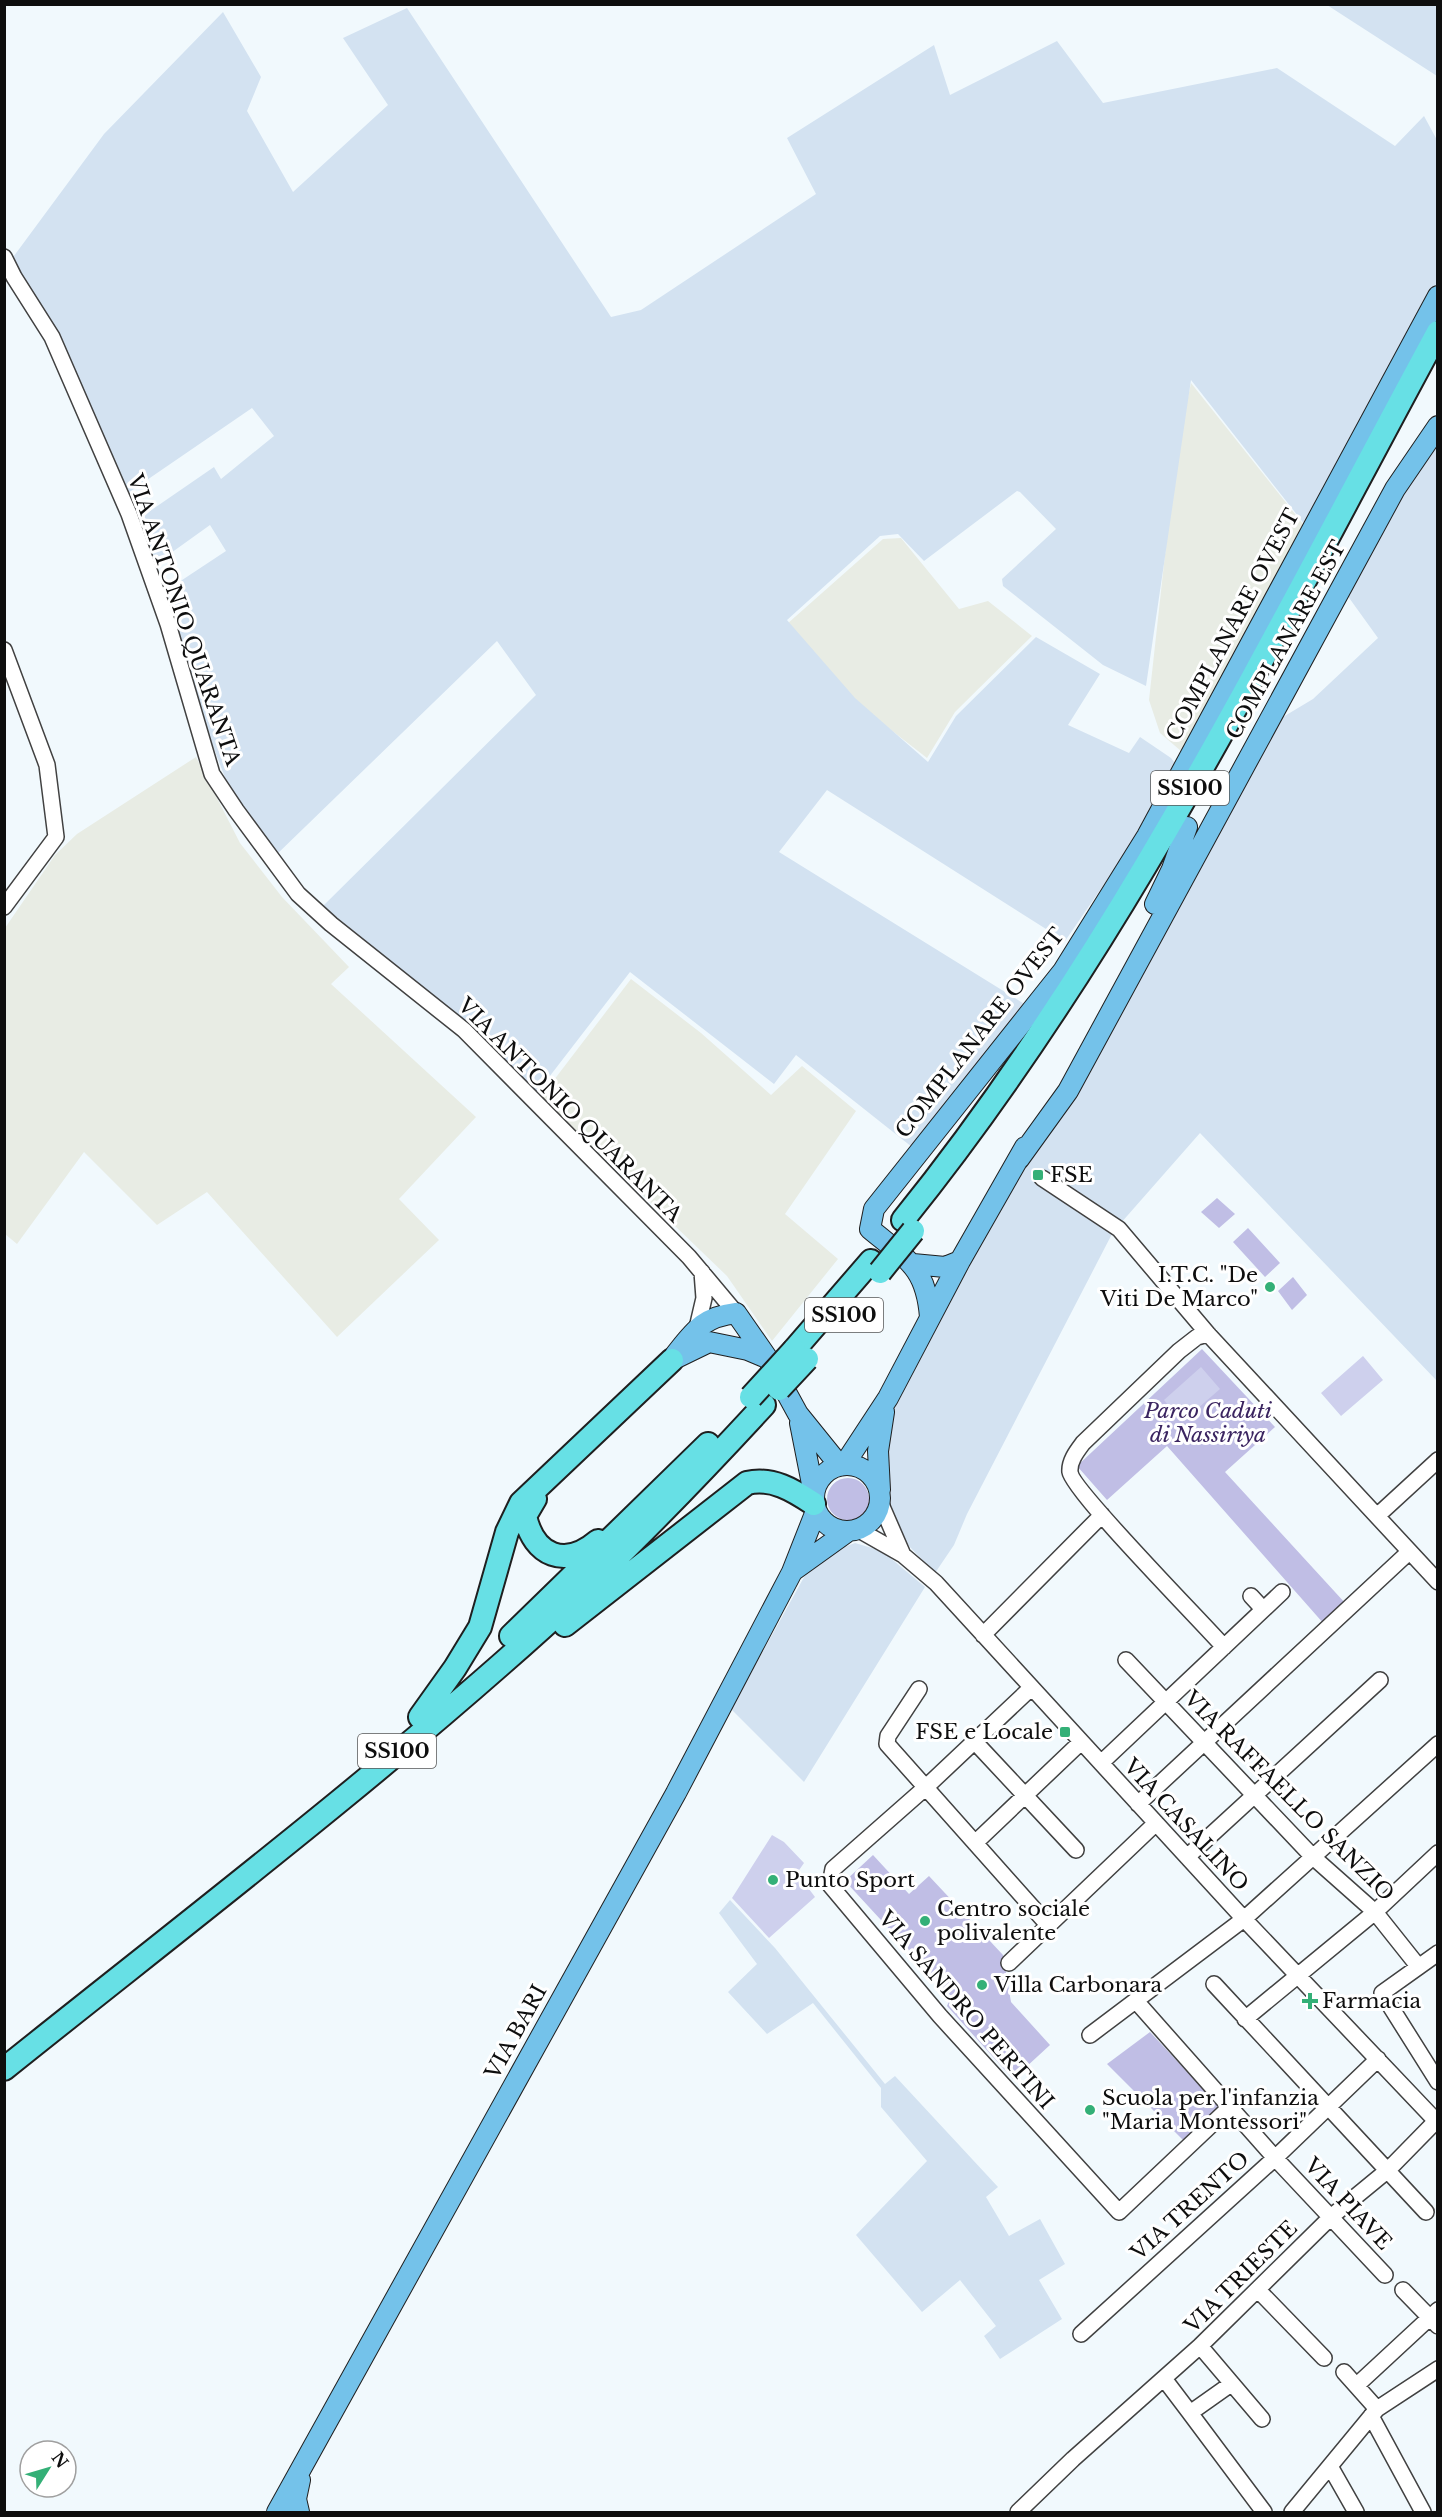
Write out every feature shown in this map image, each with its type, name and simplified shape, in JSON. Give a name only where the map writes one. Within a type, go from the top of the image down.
[{"type":"highway","name":"SS100","points":[[908,1225],[940,1174],[1079,978],[1156,851],[1437,333]]},
{"type":"highway","name":"SS100","points":[[4,2069],[348,1792],[544,1627],[713,1461],[758,1401],[876,1266],[908,1225],[961,1168],[1093,983],[1187,827],[1437,366]]},
{"type":"highway","name":"SS100","points":[[420,1717],[455,1668],[480,1627],[507,1532],[521,1503],[672,1360]]},
{"type":"highway","name":"SS100","points":[[550,1475],[525,1516],[529,1533],[542,1550],[559,1557],[585,1552],[758,1401]]},
{"type":"highway","name":"SS100","points":[[4,2053],[420,1717],[528,1620],[672,1478]]},
{"type":"highway","name":"SS100","points":[[348,1792],[434,1729],[736,1489],[760,1480],[777,1483],[814,1503]]},
{"type":"main road","name":"COMPLANARE OVEST","points":[[913,1264],[870,1229],[874,1209],[1063,971],[1147,836],[1437,296]]},
{"type":"main road","name":"COMPLANARE EST","points":[[1019,1158],[1068,1091],[1395,489],[1437,426]]},
{"type":"main road","points":[[842,1465],[888,1398],[960,1261],[1019,1158],[1163,889],[1187,827]]},
{"type":"main road","points":[[913,1264],[945,1268],[960,1261]]},
{"type":"main road","points":[[913,1264],[926,1287],[930,1317]]},
{"type":"main road","points":[[672,1360],[703,1335],[716,1315],[736,1313],[768,1359],[798,1414],[842,1465]]},
{"type":"main road","points":[[703,1335],[768,1359]]},
{"type":"main road","points":[[792,1572],[853,1531],[869,1524],[877,1514],[880,1498],[878,1451],[888,1398]]},
{"type":"main road","points":[[798,1414],[814,1503],[822,1521],[833,1529],[853,1531]]},
{"type":"main road","points":[[814,1503],[819,1479],[830,1469],[842,1465],[866,1471],[876,1481],[880,1498]]},
{"type":"main road","name":"VIA BARI","points":[[277,2512],[670,1803],[792,1572],[814,1503]]},
{"type":"main road","points":[[299,2512],[298,2486],[306,2459]]},
{"type":"street","name":"VIA ANTONIO QUARANTA","points":[[5,260],[52,338],[129,514],[168,624],[212,774],[236,810],[298,894],[331,924],[464,1030],[702,1272],[736,1313]]},
{"type":"street","points":[[4,650],[47,765],[56,837],[4,907]]},
{"type":"street","points":[[1042,1178],[1119,1229],[1208,1334],[1437,1582]]},
{"type":"street","points":[[702,1272],[703,1335]]},
{"type":"street","points":[[1208,1334],[1197,1337],[1179,1351],[1083,1443],[1073,1457],[1070,1472],[1074,1482],[1102,1515],[1224,1647]]},
{"type":"street","points":[[1377,1516],[1437,1460]]},
{"type":"street","name":"VIA CASALINO","points":[[880,1498],[903,1555]]},
{"type":"street","points":[[983,1635],[1102,1515]]},
{"type":"street","name":"VIA CASALINO","points":[[853,1531],[903,1555],[936,1583],[1244,1919],[1437,2122]]},
{"type":"street","points":[[1138,1804],[1409,1551]]},
{"type":"street","points":[[1101,1763],[1282,1592]]},
{"type":"street","points":[[1251,1596],[1263,1609]]},
{"type":"street","name":"VIA RAFFAELLO SANZIO","points":[[1126,1660],[1313,1857],[1375,1912],[1418,1966]]},
{"type":"street","points":[[1187,1857],[1380,1680]]},
{"type":"street","name":"VIA SANDRO PERTINI","points":[[1031,1688],[925,1788],[833,1869],[830,1885],[940,2016],[1119,2212],[1229,2108]]},
{"type":"street","points":[[919,1689],[888,1736],[886,1744],[1049,1926]]},
{"type":"street","points":[[975,1742],[1076,1850]]},
{"type":"street","points":[[975,1843],[1082,1742]]},
{"type":"street","points":[[1090,2035],[1244,1919],[1437,1744]]},
{"type":"street","points":[[1009,1963],[1156,1823]]},
{"type":"street","points":[[1245,2019],[1375,1912],[1437,1853]]},
{"type":"street","points":[[1437,1953],[1382,1993],[1437,2082]]},
{"type":"street","points":[[1214,1984],[1426,2212]]},
{"type":"street","name":"VIA PIAVE","points":[[1136,2001],[1229,2108],[1385,2275]]},
{"type":"street","name":"VIA TRENTO","points":[[1081,2334],[1275,2158],[1378,2058]]},
{"type":"street","name":"VIA TRIESTE","points":[[1018,2512],[1073,2459],[1165,2380],[1332,2216],[1388,2170],[1437,2122]]},
{"type":"street","points":[[1258,2290],[1324,2358]]},
{"type":"street","points":[[1357,2385],[1435,2318],[1403,2290]]},
{"type":"street","points":[[1200,2346],[1262,2419]]},
{"type":"street","points":[[1292,2512],[1331,2468],[1374,2413],[1437,2369]]},
{"type":"street","points":[[1344,2372],[1357,2385],[1374,2413],[1423,2512]]},
{"type":"street","points":[[1165,2380],[1264,2512]]},
{"type":"street","points":[[1190,2413],[1231,2384]]},
{"type":"street","points":[[1331,2468],[1356,2512]]},
{"type":"shaded area","points":[[1327,5],[1437,5],[1437,76]]},
{"type":"shaded area","points":[[407,8],[611,317],[641,310],[816,194],[787,138],[934,45],[950,95],[1057,41],[1103,103],[1277,68],[1395,146],[1424,116],[1437,140],[1437,284],[1309,530],[1191,380],[1146,686],[1103,665],[1003,586],[1002,579],[1056,529],[1017,491],[924,561],[898,534],[880,536],[787,620],[855,698],[928,762],[956,716],[1036,637],[1100,674],[1068,725],[1129,753],[1140,737],[1171,758],[1177,766],[1140,832],[1065,941],[827,790],[779,852],[1026,1005],[912,1147],[796,1055],[774,1084],[630,972],[536,1094],[422,986],[323,906],[536,695],[497,641],[274,857],[229,788],[192,691],[167,590],[226,551],[210,525],[157,563],[137,520],[214,467],[221,479],[274,436],[252,408],[125,495],[11,260],[104,134],[223,12],[261,77],[247,111],[293,192],[388,105],[343,38]]},
{"type":"shaded area","points":[[1191,383],[1303,524],[1181,751],[1160,733],[1149,700],[1176,455]]},
{"type":"shaded area","points":[[1437,435],[1437,1381],[1200,1133],[1113,1232],[967,1514],[954,1545],[935,1573],[909,1546],[889,1507],[883,1475],[893,1399],[1018,1169],[1086,1079],[1278,720],[1313,699],[1378,638],[1347,595]]},
{"type":"shaded area","points":[[901,538],[959,609],[988,601],[1032,636],[955,712],[927,758],[859,705],[787,624],[883,539]]},
{"type":"shaded area","points":[[196,757],[240,843],[282,897],[349,967],[331,984],[476,1117],[399,1199],[439,1240],[337,1337],[207,1192],[157,1225],[84,1152],[17,1244],[5,1234],[5,928],[55,855],[77,834]]},
{"type":"shaded area","points":[[631,979],[701,1033],[771,1095],[802,1066],[856,1111],[785,1214],[838,1259],[772,1341],[727,1276],[541,1097]]},
{"type":"shaded area","points":[[1363,1356],[1383,1380],[1341,1416],[1321,1393]]},
{"type":"shaded area","points":[[1201,1367],[1220,1389],[1182,1422],[1164,1400]]},
{"type":"shaded area","points":[[855,1543],[882,1551],[925,1587],[804,1782],[731,1709],[808,1570],[830,1552]]},
{"type":"shaded area","name":"Punto Sport","points":[[772,1835],[784,1842],[804,1863],[797,1873],[815,1897],[769,1938],[732,1898]]},
{"type":"shaded area","points":[[730,1900],[775,1948],[885,2084],[895,2076],[998,2187],[986,2197],[1009,2236],[1040,2219],[1065,2264],[1039,2280],[1062,2319],[1000,2359],[984,2336],[996,2326],[960,2280],[922,2312],[856,2235],[927,2161],[881,2107],[881,2088],[813,2003],[767,2034],[728,1992],[757,1964],[719,1913]]},
{"type":"green space","points":[[1217,1198],[1235,1214],[1219,1228],[1201,1212]]},
{"type":"green space","points":[[1248,1228],[1280,1263],[1265,1277],[1233,1242]]},
{"type":"green space","points":[[1293,1277],[1307,1295],[1292,1310],[1278,1291]]},
{"type":"green space","name":"Parco Caduti di Nassiriya","points":[[1202,1349],[1275,1427],[1225,1472],[1346,1604],[1324,1624],[1167,1446],[1107,1500],[1077,1466]]},
{"type":"green space","points":[[848,1478],[856,1479],[863,1484],[868,1491],[868,1507],[863,1514],[856,1519],[848,1520],[840,1519],[833,1514],[828,1507],[827,1499],[828,1491],[833,1484],[840,1479]]},
{"type":"green space","points":[[873,1855],[909,1894],[929,1876],[1003,1955],[1011,2002],[1050,2045],[1013,2079],[947,2006],[951,1996],[845,1881]]},
{"type":"green space","points":[[1150,2032],[1221,2108],[1185,2142],[1107,2064]]},
{"type":"place","name":"FSE","points":[[1038,1175]]},
{"type":"place","name":"I.T.C. \"De Viti De Marco\"","points":[[1270,1287]]},
{"type":"place","name":"FSE e Locale","points":[[1065,1732]]},
{"type":"place","name":"Punto Sport","points":[[773,1880]]},
{"type":"place","name":"Centro sociale polivalente","points":[[925,1921]]},
{"type":"place","name":"Villa Carbonara","points":[[982,1985]]},
{"type":"place","name":"Farmacia","points":[[1310,2001]]},
{"type":"place","name":"Scuola per l'infanzia \"Maria Montessori\"","points":[[1090,2110]]}]
